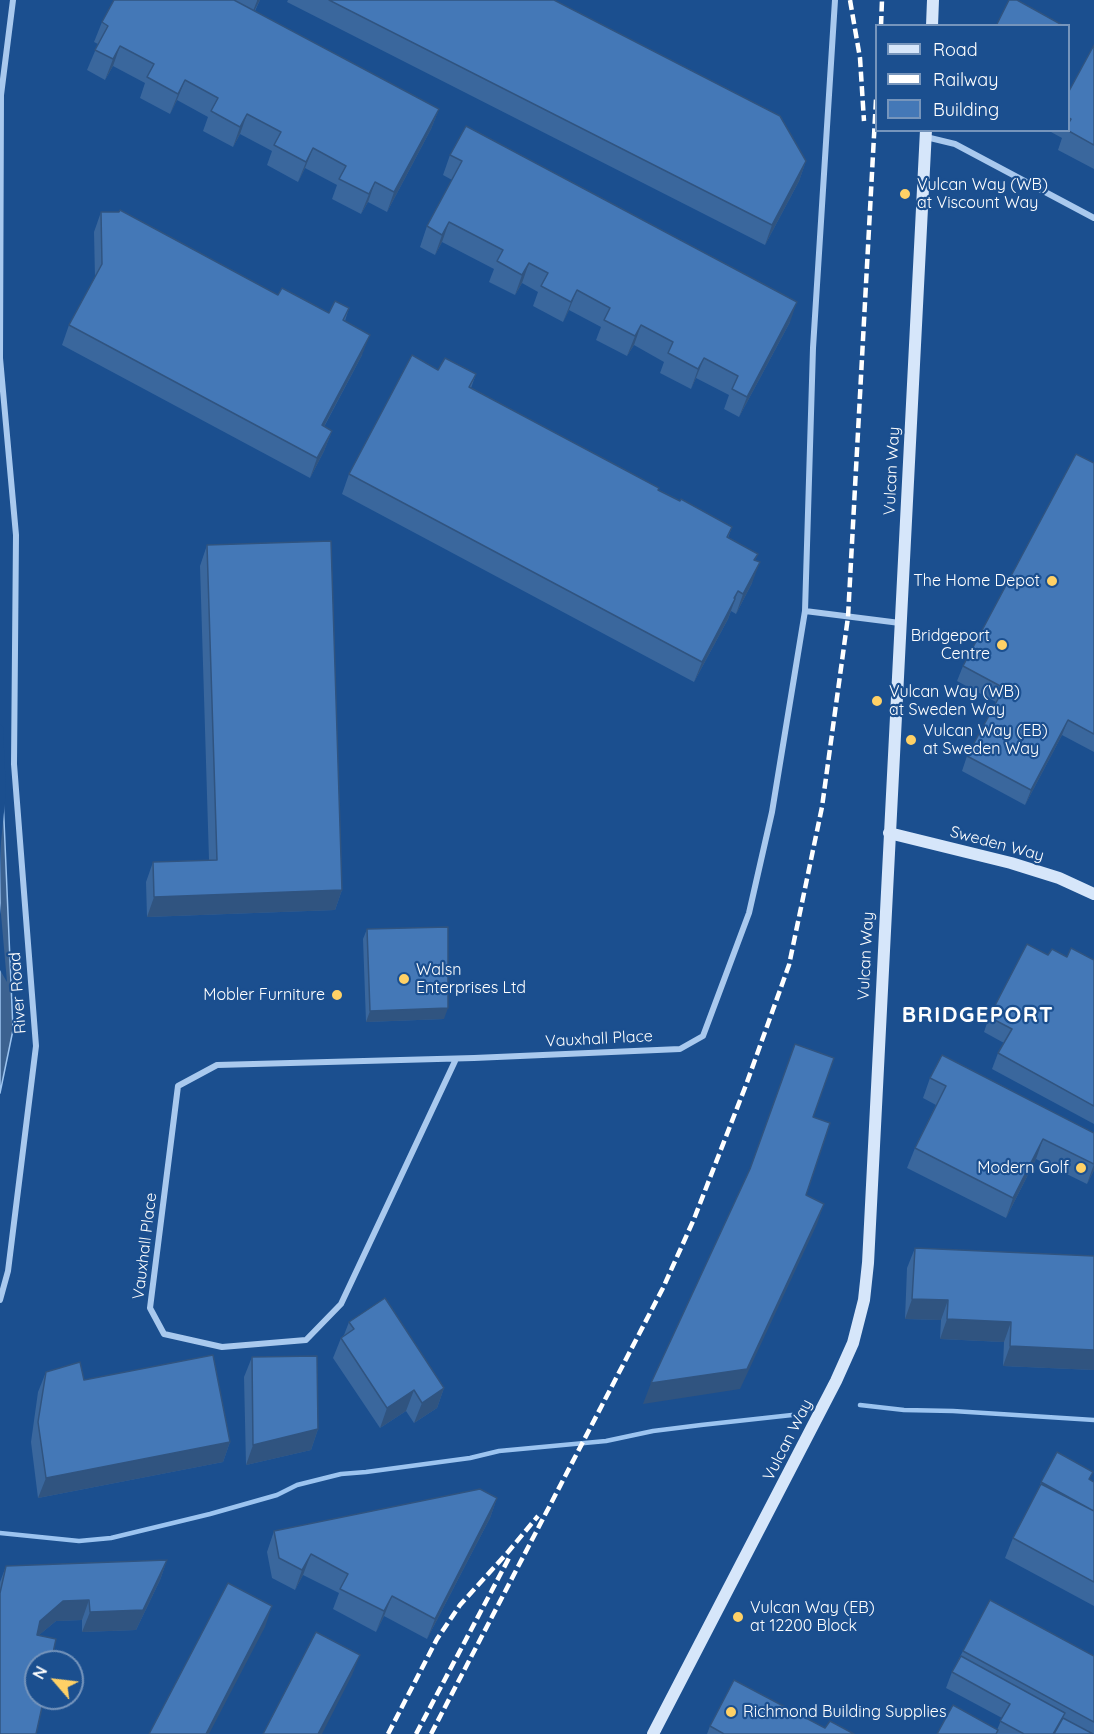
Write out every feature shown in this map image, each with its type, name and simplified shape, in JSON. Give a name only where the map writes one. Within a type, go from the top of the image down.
[{"type":"street","name":"River Road","points":[[0,1300],[8,1271],[36,1046],[14,764],[16,533],[0,358],[2,95],[13,0]]},
{"type":"street","points":[[835,0],[813,348],[805,611],[900,623]]},
{"type":"street","points":[[932,24],[933,0]]},
{"type":"street","points":[[926,134],[955,144],[1094,218]]},
{"type":"street","name":"Vulcan Way","points":[[653,1734],[836,1382],[853,1343],[864,1300],[868,1263],[926,134]]},
{"type":"street","name":"Vauxhall Place","points":[[456,1059],[341,1304],[306,1340],[222,1347],[164,1334],[150,1308],[178,1086],[218,1065],[456,1059],[680,1049],[703,1035],[749,913],[772,812],[805,611]]},
{"type":"street","name":"Sweden Way","points":[[889,833],[1011,863],[1059,878],[1094,894]]},
{"type":"water","points":[[0,727],[13,1030],[0,1093]]},
{"type":"pier","points":[[0,724],[3,727],[6,792],[1,842],[0,903]]},
{"type":"pier","points":[[0,903],[7,982],[0,970]]},
{"type":"building","points":[[114,0],[234,0],[439,109],[394,192],[375,182],[369,194],[339,179],[346,166],[313,148],[306,162],[274,145],[281,132],[247,114],[240,127],[211,111],[218,98],[185,80],[178,94],[147,77],[154,64],[120,46],[113,59],[95,50],[108,26],[102,22]]},
{"type":"building","points":[[329,0],[554,0],[780,116],[806,161],[772,225]]},
{"type":"building","points":[[1009,0],[1017,0],[1060,24],[997,24]]},
{"type":"building","points":[[1094,45],[1094,145],[1070,132],[1070,89]]},
{"type":"building","points":[[466,126],[797,302],[747,397],[732,389],[738,376],[704,358],[698,369],[668,353],[673,342],[641,325],[635,336],[604,320],[610,308],[577,290],[571,302],[541,286],[548,273],[529,263],[522,275],[497,261],[503,250],[449,222],[442,235],[427,226],[462,161],[450,155]]},
{"type":"building","points":[[120,210],[278,295],[282,288],[329,313],[335,301],[349,308],[343,320],[370,335],[322,425],[332,431],[317,458],[69,325],[102,264],[101,212],[119,212]]},
{"type":"building","points":[[412,355],[438,370],[445,358],[476,374],[469,387],[659,488],[658,490],[680,501],[681,499],[732,527],[727,537],[758,554],[754,560],[760,562],[743,594],[738,591],[702,662],[349,474]]},
{"type":"building","name":"The Home Depot","points":[[1076,454],[1094,463],[1094,734],[1068,720],[1031,790],[967,756],[1004,688],[963,666]]},
{"type":"building","points":[[331,541],[342,890],[154,897],[153,862],[217,860],[207,545]]},
{"type":"building","name":"Walsn Enterprises Ltd","points":[[448,927],[448,1008],[370,1011],[367,929]]},
{"type":"building","points":[[1027,944],[1048,955],[1052,949],[1067,957],[1071,948],[1094,960],[1094,1106],[998,1053],[1012,1029],[989,1017]]},
{"type":"building","points":[[795,1044],[834,1058],[813,1117],[830,1123],[806,1195],[824,1204],[747,1369],[651,1383],[750,1169]]},
{"type":"building","points":[[942,1055],[1094,1133],[1094,1164],[1043,1139],[1013,1198],[915,1148],[946,1086],[930,1078]]},
{"type":"building","points":[[915,1248],[1094,1256],[1094,1350],[1010,1346],[1011,1322],[947,1319],[948,1300],[912,1299]]},
{"type":"building","points":[[385,1298],[444,1388],[422,1403],[414,1390],[387,1408],[341,1338],[354,1329],[349,1322]]},
{"type":"building","points":[[213,1355],[230,1442],[46,1478],[38,1422],[46,1372],[80,1362],[84,1380]]},
{"type":"building","points":[[317,1356],[318,1429],[253,1445],[252,1357]]},
{"type":"building","points":[[1057,1452],[1093,1472],[1089,1479],[1094,1482],[1094,1511],[1041,1482]]},
{"type":"building","points":[[1041,1484],[1094,1511],[1094,1582],[1013,1538]]},
{"type":"building","points":[[480,1489],[497,1498],[435,1619],[392,1596],[384,1611],[340,1589],[348,1574],[311,1554],[302,1570],[279,1558],[274,1531]]},
{"type":"building","points":[[167,1560],[143,1610],[90,1612],[89,1600],[63,1601],[40,1621],[37,1635],[56,1639],[54,1650],[24,1650],[24,1710],[41,1710],[36,1734],[0,1734],[0,1593],[6,1566]]},
{"type":"building","points":[[228,1583],[272,1606],[206,1734],[149,1734]]},
{"type":"building","points":[[990,1600],[1094,1656],[1094,1722],[963,1651]]},
{"type":"building","points":[[316,1632],[360,1655],[318,1734],[263,1734]]},
{"type":"building","points":[[961,1656],[1065,1713],[1053,1734],[1024,1734],[1000,1721],[1010,1704],[952,1672]]},
{"type":"building","points":[[734,1680],[825,1728],[830,1721],[854,1734],[724,1734],[710,1726]]},
{"type":"building","points":[[953,1705],[998,1730],[996,1734],[937,1734]]},
{"type":"building","points":[[1063,1718],[1093,1734],[1054,1734]]},
{"type":"waterway","points":[[860,1405],[904,1410],[1094,1420]]},
{"type":"waterway","points":[[0,1533],[79,1541],[111,1538],[210,1514],[277,1495],[297,1485],[341,1474],[470,1458],[499,1451],[606,1441],[653,1431],[792,1415]]},
{"type":"railway","points":[[850,0],[860,58],[864,121]]},
{"type":"railway","points":[[881,24],[882,0]]},
{"type":"railway","points":[[431,1734],[663,1288],[694,1219],[789,965],[822,807],[848,617],[875,118]]},
{"type":"railway","points":[[388,1734],[437,1639],[460,1605],[538,1516]]},
{"type":"railway","points":[[416,1734],[509,1558]]},
{"type":"place","name":"Vulcan Way (WB) at Viscount Way","points":[[905,194]]},
{"type":"place","name":"The Home Depot","points":[[1052,581]]},
{"type":"place","name":"Bridgeport Centre","points":[[1002,645]]},
{"type":"place","name":"Vulcan Way (WB) at Sweden Way","points":[[877,701]]},
{"type":"place","name":"Vulcan Way (EB) at Sweden Way","points":[[911,740]]},
{"type":"place","name":"Walsn Enterprises Ltd","points":[[404,979]]},
{"type":"place","name":"Mobler Furniture","points":[[337,995]]},
{"type":"place","name":"Modern Golf","points":[[1081,1168]]},
{"type":"place","name":"Vulcan Way (EB) at 12200 Block","points":[[738,1617]]},
{"type":"place","name":"Richmond Building Supplies","points":[[731,1712]]},
{"type":"district","name":"BRIDGEPORT","points":[[978,1015]]}]
